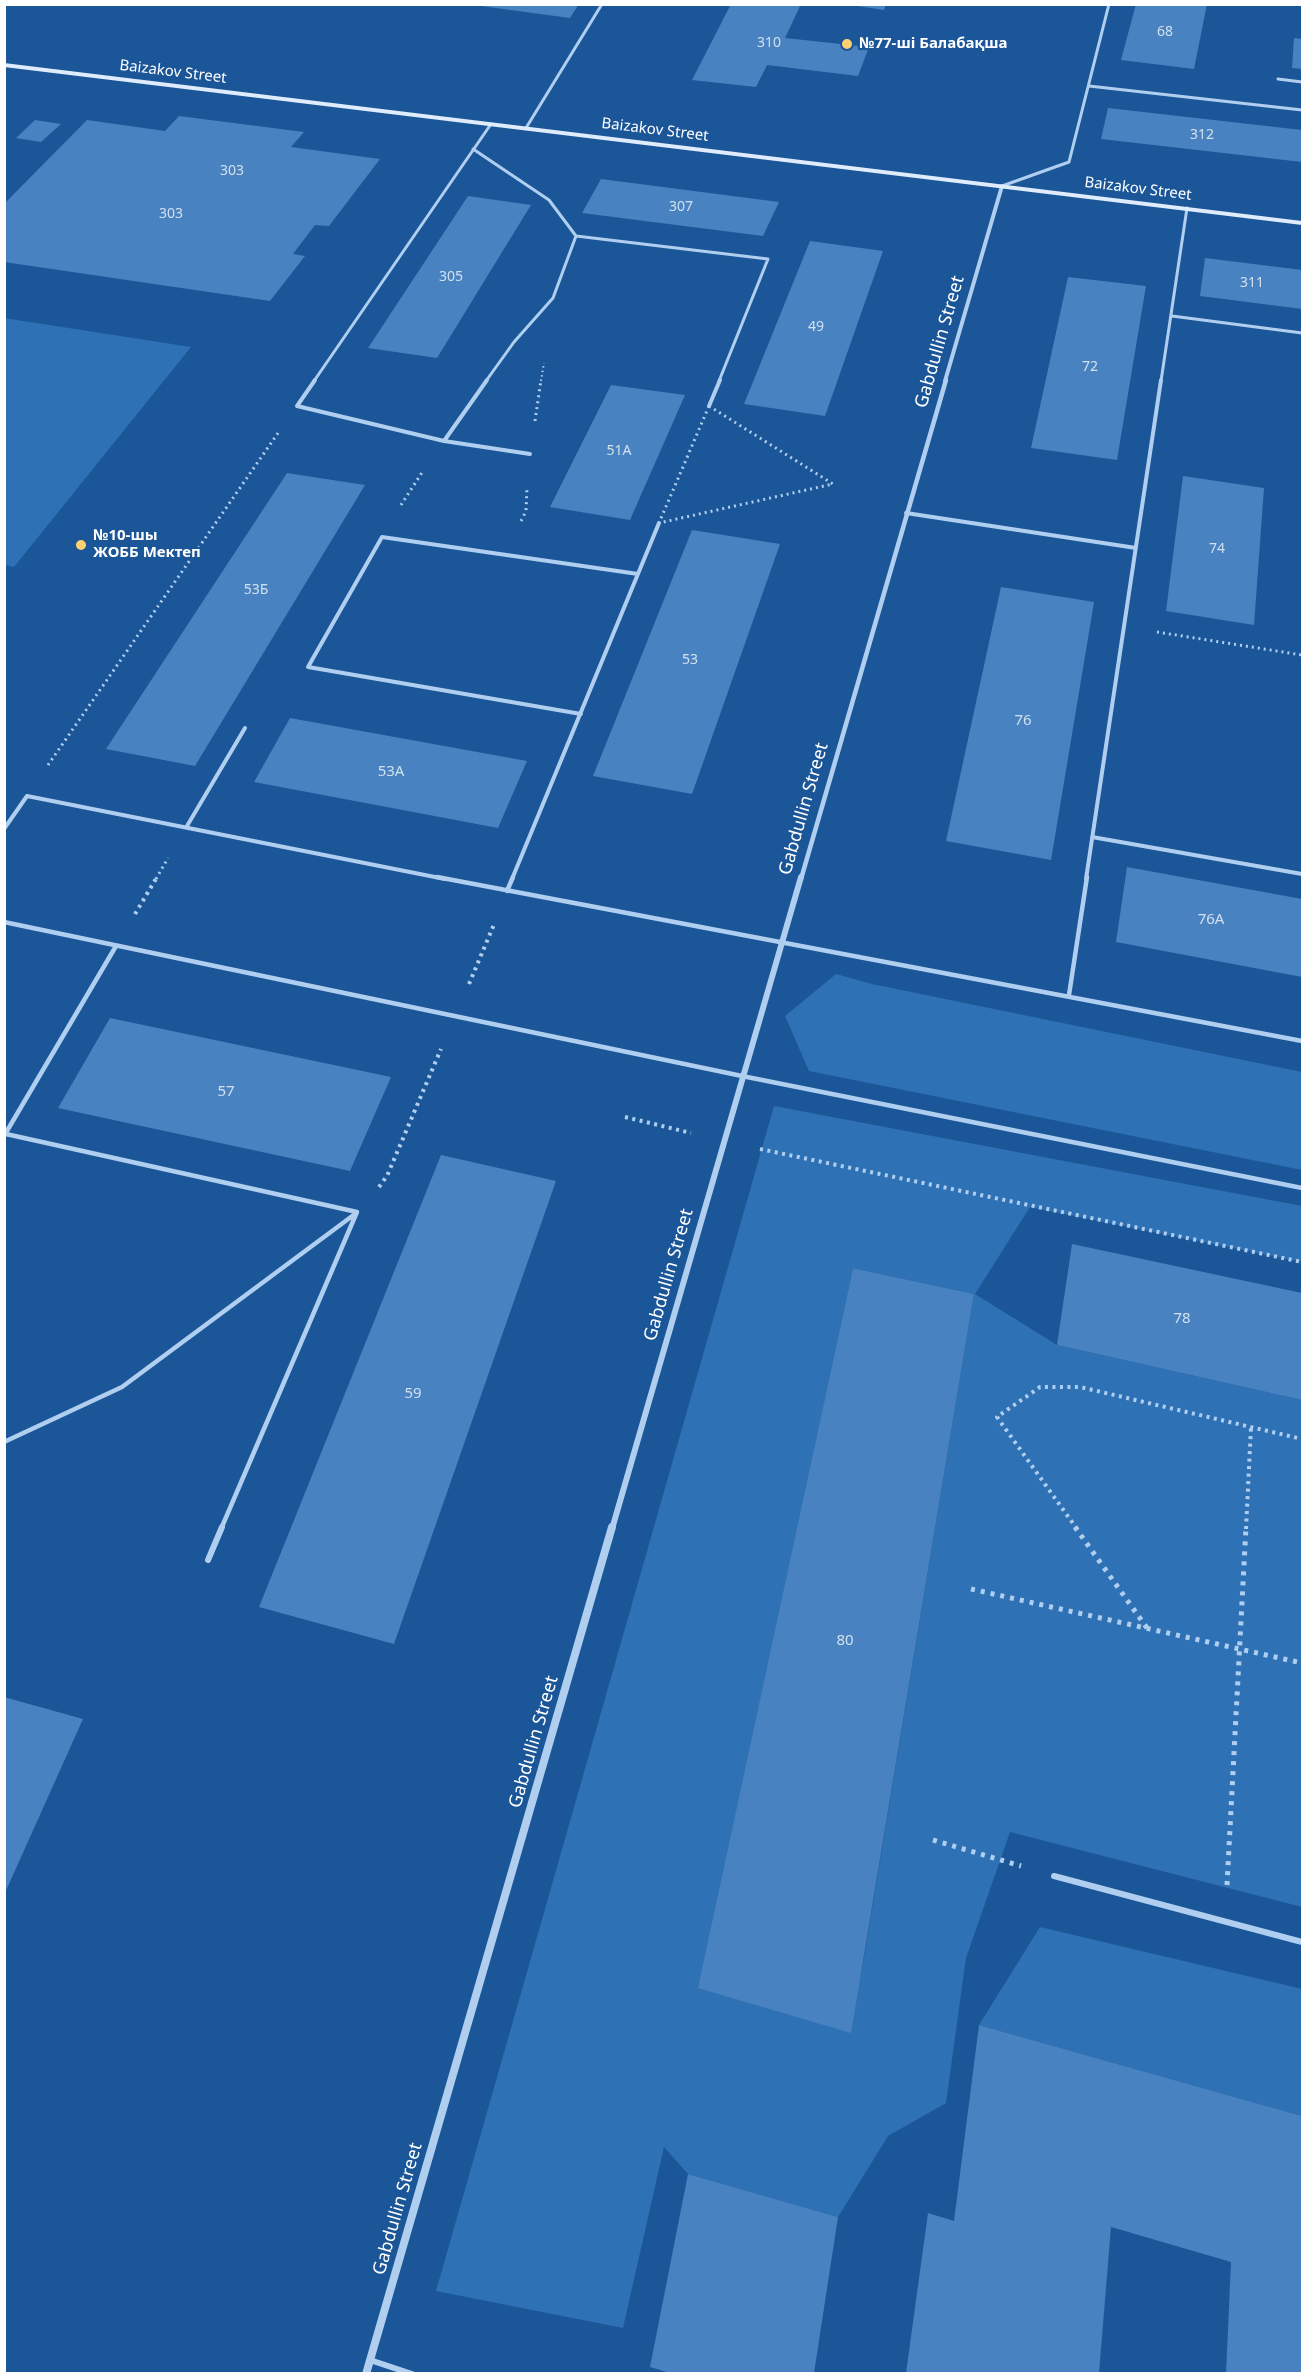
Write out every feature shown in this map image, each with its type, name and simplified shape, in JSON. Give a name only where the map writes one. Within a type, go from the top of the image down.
[{"type":"street","name":"Baizakov Street","points":[[4,65],[1302,223]]},
{"type":"street","name":"Gabdullin Street","points":[[366,2373],[1002,186]]},
{"type":"lane","points":[[526,128],[602,4]]},
{"type":"lane","points":[[1002,186],[1069,162],[1109,4]]},
{"type":"lane","points":[[1278,80],[1302,82]]},
{"type":"lane","points":[[1089,86],[1302,110]]},
{"type":"lane","points":[[491,124],[297,406],[444,441],[530,453]]},
{"type":"lane","points":[[473,149],[549,200],[576,236],[768,259],[709,406]]},
{"type":"lane","points":[[1069,995],[1187,208]]},
{"type":"lane","points":[[444,441],[514,342],[553,298],[576,236]]},
{"type":"lane","points":[[1172,316],[1302,333]]},
{"type":"lane","points":[[906,513],[1136,548]]},
{"type":"lane","points":[[507,891],[659,523]]},
{"type":"lane","points":[[581,714],[308,667],[382,537],[638,574]]},
{"type":"lane","points":[[187,826],[245,728]]},
{"type":"lane","points":[[4,829],[27,796],[507,891],[1069,995],[1302,1041]]},
{"type":"lane","points":[[1092,837],[1302,874]]},
{"type":"lane","points":[[4,922],[742,1076],[1302,1188]]},
{"type":"lane","points":[[116,946],[5,1135],[357,1212]]},
{"type":"lane","points":[[4,1442],[122,1387],[357,1212]]},
{"type":"lane","points":[[208,1560],[357,1212]]},
{"type":"lane","points":[[1054,1876],[1302,1942]]},
{"type":"lane","points":[[370,2360],[412,2373]]},
{"type":"path","points":[[27,796],[297,406]]},
{"type":"path","points":[[709,406],[833,484],[659,523],[709,406]]},
{"type":"path","points":[[382,537],[444,441]]},
{"type":"path","points":[[1124,627],[1302,655]]},
{"type":"path","points":[[116,946],[187,826]]},
{"type":"path","points":[[357,1212],[387,1176],[507,891]]},
{"type":"path","points":[[625,1118],[830,1165],[1302,1262]]},
{"type":"path","points":[[1147,1628],[997,1417],[1040,1387],[1080,1387],[1302,1439]]},
{"type":"path","points":[[1225,1922],[1251,1427]]},
{"type":"path","points":[[971,1589],[1302,1663]]},
{"type":"path","points":[[933,1840],[1054,1876]]},
{"type":"shaded area","points":[[4,318],[191,347],[14,567],[4,565]]},
{"type":"shaded area","points":[[836,974],[872,984],[1302,1072],[1302,1170],[809,1071],[785,1016]]},
{"type":"shaded area","points":[[774,1106],[1302,1206],[1302,1262],[1030,1207],[975,1294],[1057,1345],[1302,1400],[1302,1907],[1010,1832],[966,1958],[946,2103],[888,2136],[838,2217],[688,2174],[664,2147],[623,2328],[436,2291]],"holes":[[[853,1268],[974,1294],[862,1969],[699,1988]]]},
{"type":"shaded area","points":[[1040,1927],[1302,1989],[1302,2116],[979,2025]]},
{"type":"building","points":[[466,4],[579,4],[570,18]]},
{"type":"building","points":[[731,4],[801,4],[785,38],[869,47],[858,76],[767,65],[756,87],[692,80]]},
{"type":"building","points":[[844,4],[886,4],[884,10]]},
{"type":"building","points":[[1136,4],[1207,4],[1194,69],[1121,60]]},
{"type":"building","points":[[1294,38],[1302,39],[1302,69],[1292,68]]},
{"type":"building","points":[[1108,108],[1302,130],[1302,162],[1101,139]]},
{"type":"building","points":[[179,116],[304,132],[291,147],[380,159],[329,226],[315,225],[293,254],[305,256],[270,301],[4,262],[4,204],[87,120],[165,131]]},
{"type":"building","points":[[35,120],[61,124],[41,142],[16,138]]},
{"type":"building","points":[[601,179],[779,202],[763,236],[582,213]]},
{"type":"building","points":[[468,196],[531,205],[437,358],[368,348]]},
{"type":"building","points":[[810,241],[883,251],[825,416],[744,404]]},
{"type":"building","points":[[1205,258],[1302,270],[1302,309],[1200,296]]},
{"type":"building","points":[[1068,277],[1146,286],[1117,460],[1031,448]]},
{"type":"building","points":[[611,385],[685,395],[630,520],[550,507]]},
{"type":"building","points":[[287,473],[365,485],[195,766],[106,749]]},
{"type":"building","points":[[1183,476],[1264,488],[1254,625],[1166,611]]},
{"type":"building","points":[[692,530],[780,544],[692,794],[593,776]]},
{"type":"building","points":[[1001,587],[1094,602],[1051,860],[946,841]]},
{"type":"building","points":[[290,718],[527,761],[498,828],[254,782]]},
{"type":"building","points":[[1127,867],[1302,899],[1302,977],[1116,942]]},
{"type":"building","points":[[110,1018],[391,1077],[350,1171],[58,1108]]},
{"type":"building","points":[[441,1155],[556,1181],[394,1644],[259,1607]]},
{"type":"building","points":[[1072,1244],[1302,1293],[1302,1400],[1057,1345]]},
{"type":"building","points":[[853,1268],[974,1294],[851,2033],[698,1988]]},
{"type":"building","points":[[4,1697],[83,1719],[4,1895]]},
{"type":"building","points":[[979,2025],[1302,2116],[1302,2373],[1226,2373],[1231,2262],[1111,2227],[1099,2373],[906,2373],[928,2213],[954,2221]]},
{"type":"building","points":[[688,2174],[838,2217],[814,2373],[670,2373],[650,2367]]},
{"type":"place","name":"№77-ші Балабақша","points":[[847,44]]},
{"type":"place","name":"№10-шы ЖОББ Мектеп","points":[[81,545]]}]
